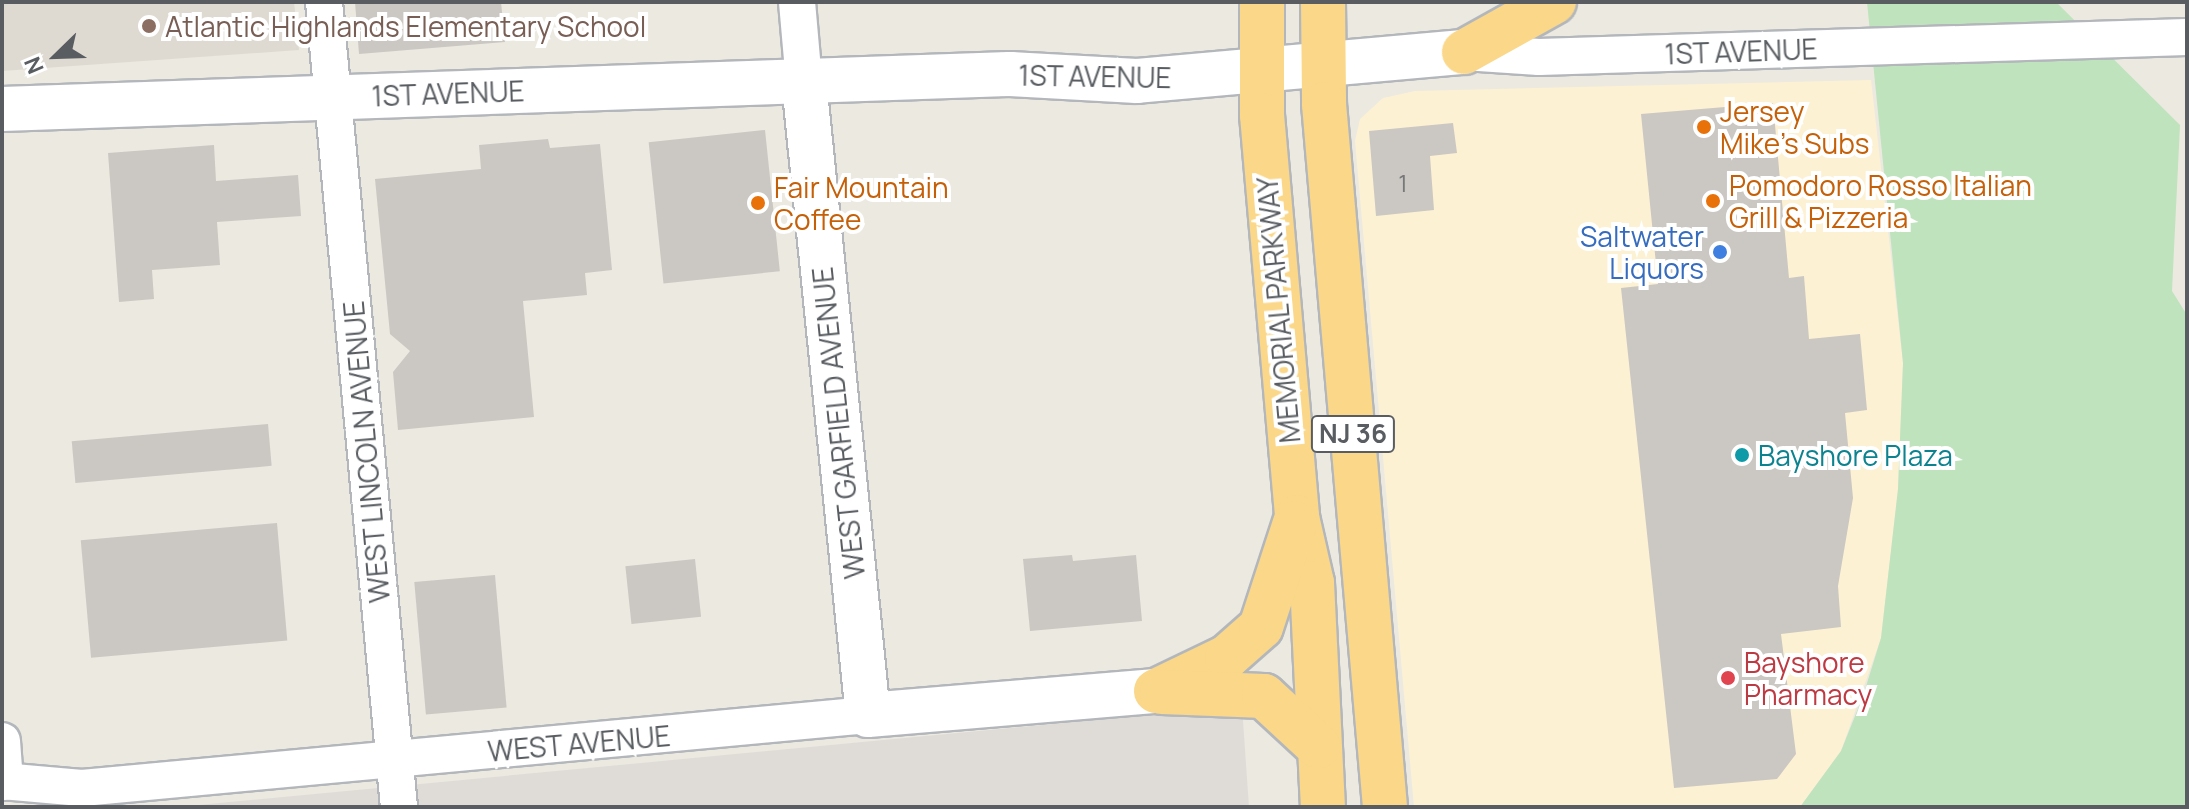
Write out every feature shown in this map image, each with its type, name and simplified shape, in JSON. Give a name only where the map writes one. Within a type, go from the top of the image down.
[{"type":"highway","name":"MEMORIAL PARKWAY","points":[[1262,2],[1260,71],[1297,517],[1312,583],[1323,807]]},
{"type":"highway","name":"NJ 36","points":[[1323,2],[1322,62],[1385,807]]},
{"type":"highway","points":[[1464,52],[1554,2]]},
{"type":"highway","points":[[1156,691],[1227,657],[1261,627],[1297,517]]},
{"type":"highway","points":[[1156,691],[1264,696],[1318,746]]},
{"type":"street","name":"WEST LINCOLN AVENUE","points":[[324,2],[399,807]]},
{"type":"street","points":[[797,2],[804,82]]},
{"type":"street","name":"1ST AVENUE","points":[[2,109],[1010,74],[1137,81],[1260,71],[1322,62],[1464,52],[1539,57],[2187,37]]},
{"type":"street","name":"WEST GARFIELD AVENUE","points":[[804,82],[868,715]]},
{"type":"street","name":"WEST AVENUE","points":[[4,782],[82,788],[1156,691]]},
{"type":"street","points":[[2,741],[4,782]]},
{"type":"shaded area","name":"Atlantic Highlands Elementary School","points":[[2,2],[294,2],[299,50],[2,71]]},
{"type":"shaded area","name":"Bayshore Plaza","points":[[1871,80],[1903,363],[1898,489],[1881,638],[1841,751],[1800,807],[1414,807],[1355,141],[1360,119],[1383,98],[1415,91]]},
{"type":"shaded area","points":[[1242,706],[1249,807],[177,807]]},
{"type":"green space","points":[[1867,2],[2056,2],[2180,125],[2172,291],[2187,315],[2187,807],[1800,807],[1841,751],[1881,638],[1898,489],[1903,363]]},
{"type":"building","points":[[355,2],[501,2],[505,42],[359,54]]},
{"type":"building","name":"Bayshore Plaza","points":[[1773,103],[1789,278],[1804,276],[1809,339],[1860,334],[1867,410],[1845,413],[1853,498],[1838,586],[1841,627],[1781,634],[1796,754],[1777,779],[1674,788],[1621,288],[1658,284],[1641,114]]},
{"type":"building","points":[[1453,123],[1457,153],[1430,156],[1434,210],[1376,216],[1369,131]]},
{"type":"building","points":[[765,130],[780,271],[663,283],[649,142]]},
{"type":"building","points":[[548,139],[550,148],[600,144],[612,270],[585,273],[587,295],[523,301],[534,417],[398,430],[393,372],[410,351],[390,334],[375,179],[481,169],[479,145]]},
{"type":"building","points":[[214,145],[216,181],[298,175],[301,216],[217,222],[220,265],[152,270],[154,299],[119,302],[108,153]]},
{"type":"building","points":[[268,424],[272,466],[75,483],[72,441]]},
{"type":"building","points":[[277,523],[287,641],[91,658],[81,540]]},
{"type":"building","points":[[1072,555],[1073,561],[1136,555],[1142,621],[1030,631],[1023,559]]},
{"type":"building","points":[[695,559],[701,617],[631,624],[625,566]]},
{"type":"building","points":[[495,575],[507,707],[426,715],[414,582]]},
{"type":"place","name":"Atlantic Highlands Elementary School","points":[[149,26]]},
{"type":"place","name":"Jersey Mike's Subs","points":[[1704,127]]},
{"type":"place","name":"Pomodoro Rosso Italian Grill & Pizzeria","points":[[1713,201]]},
{"type":"place","name":"Fair Mountain Coffee","points":[[758,203]]},
{"type":"place","name":"Saltwater Liquors","points":[[1720,252]]},
{"type":"place","name":"Bayshore Plaza","points":[[1742,455]]},
{"type":"place","name":"Bayshore Pharmacy","points":[[1728,678]]}]
